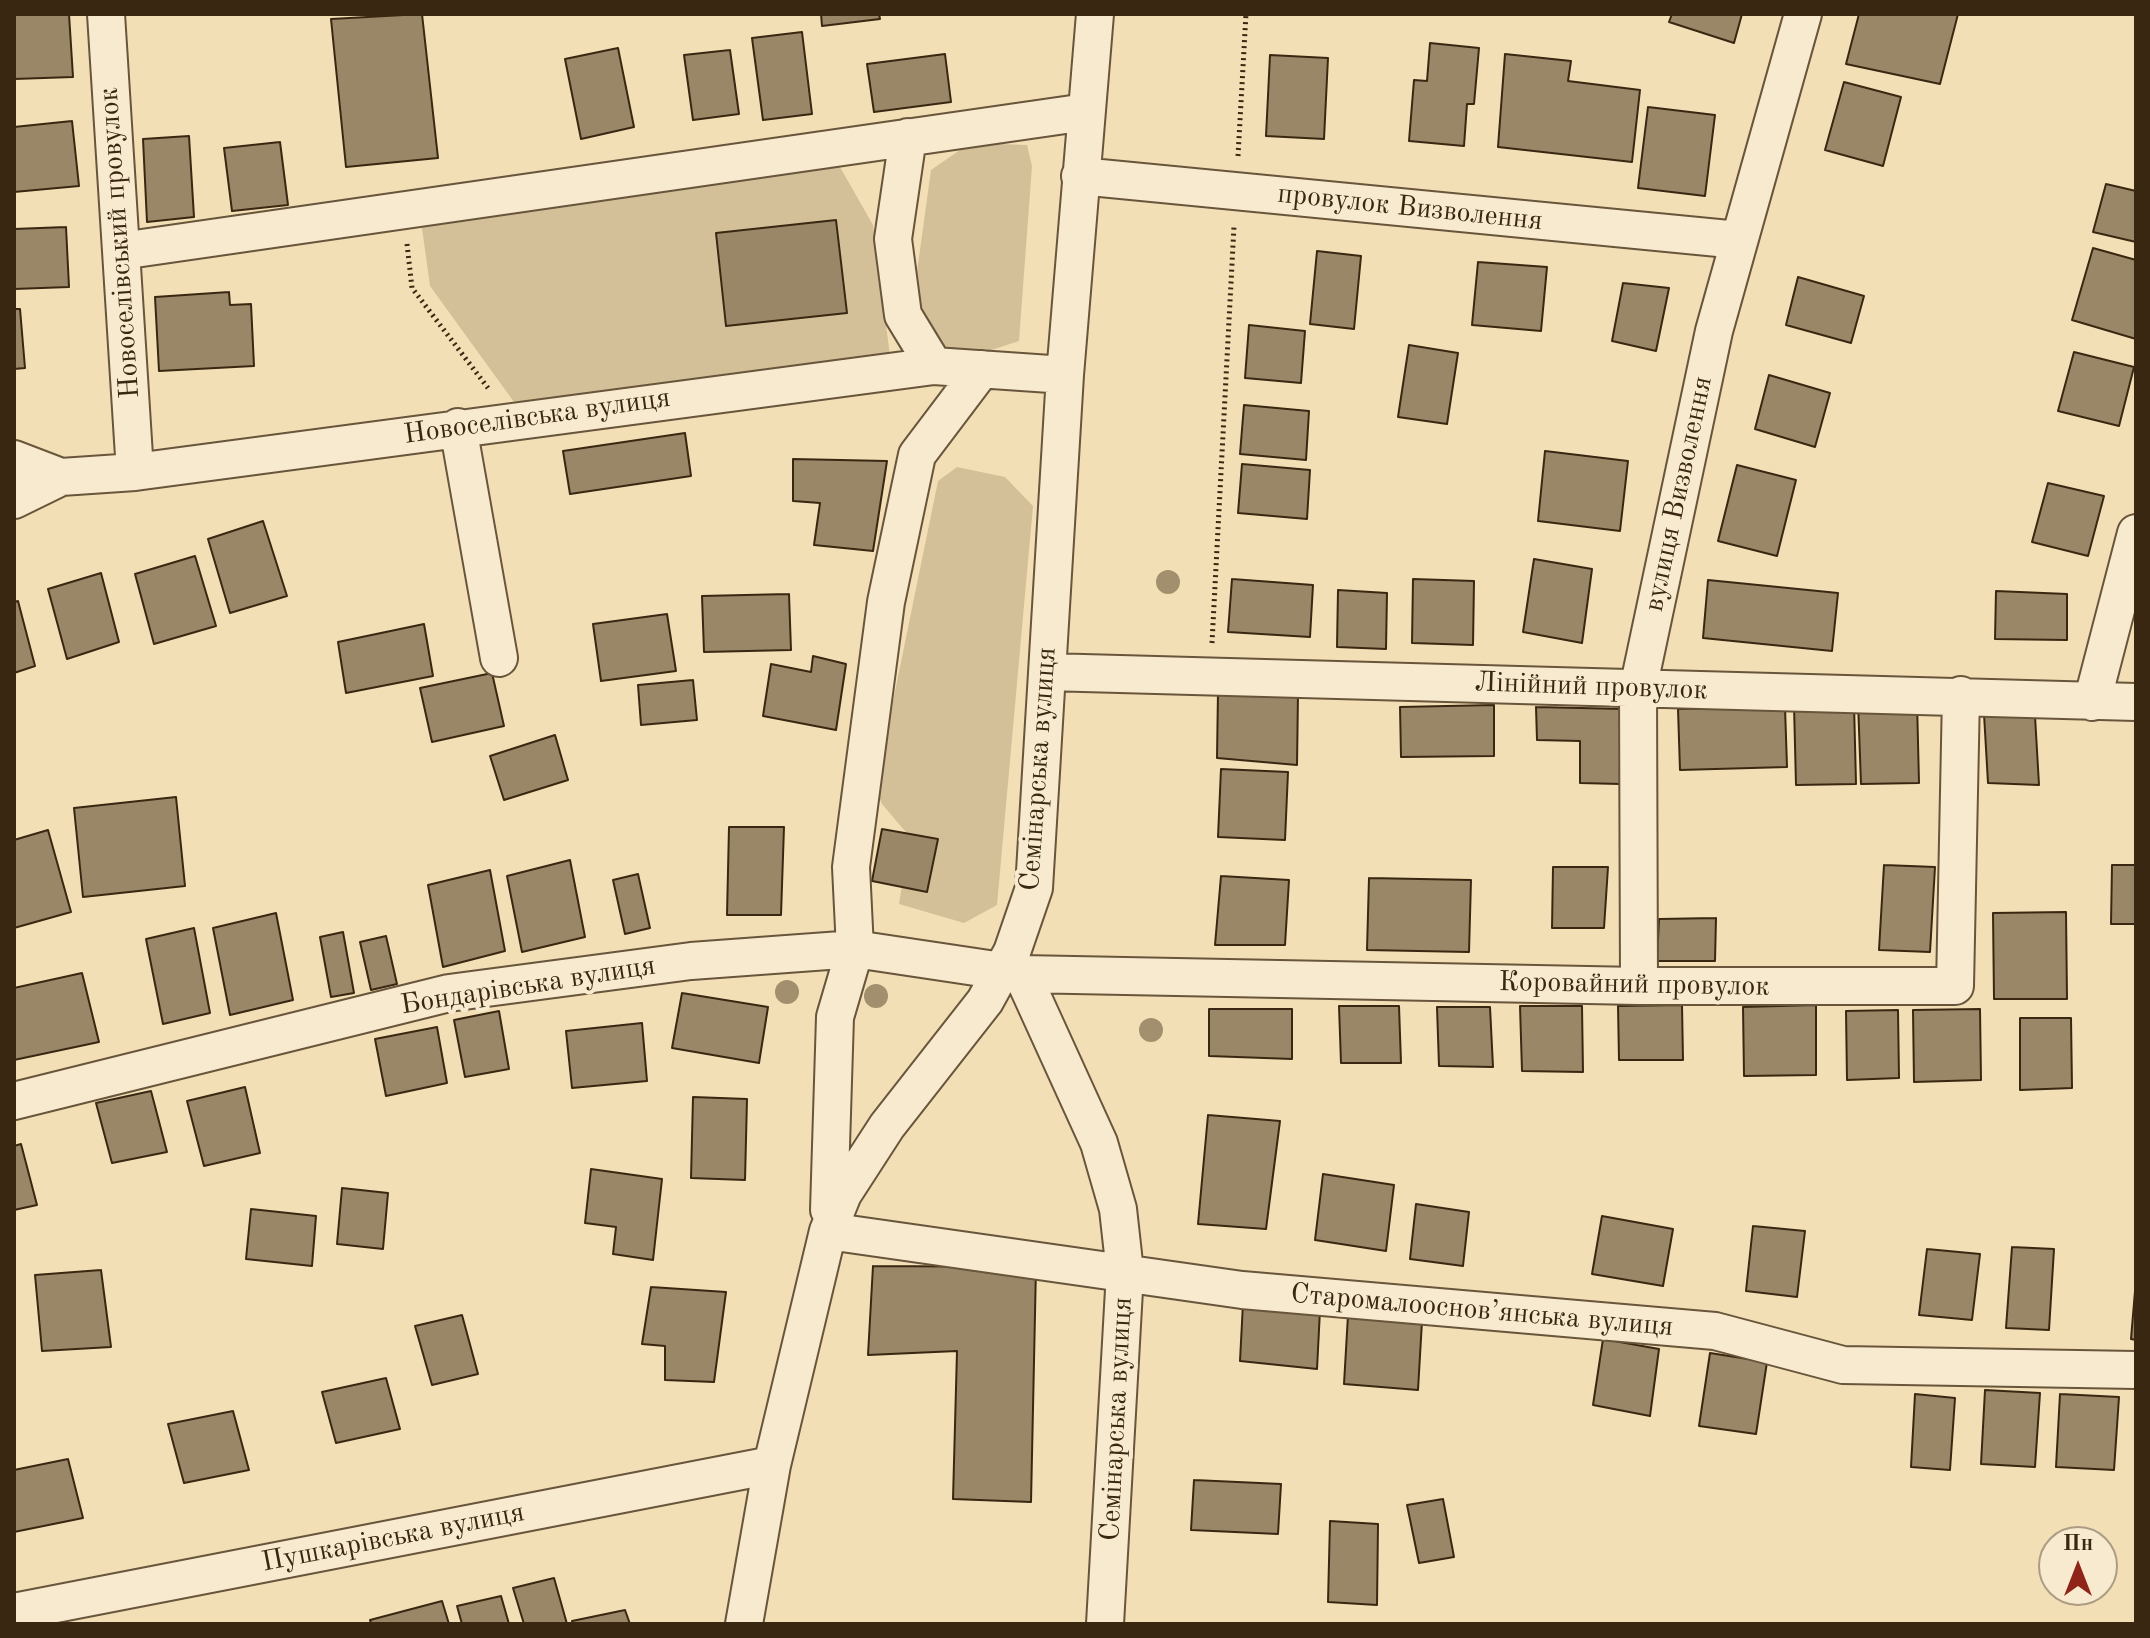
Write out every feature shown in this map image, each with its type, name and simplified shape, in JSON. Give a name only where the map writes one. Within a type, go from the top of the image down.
[{"type":"street","name":"Новоселівський провулок","points":[[106,14],[135,472]]},
{"type":"street","name":"Семінарська вулиця","points":[[1095,14],[1065,375],[1034,888],[1012,973],[1099,1143],[1118,1209],[1125,1272],[1105,1624]]},
{"type":"street","name":"вулиця Визволення","points":[[1639,986],[1638,689],[1714,331],[1803,14]]},
{"type":"street","points":[[121,251],[1086,112]]},
{"type":"street","points":[[908,137],[893,239],[903,315],[934,366]]},
{"type":"street","name":"провулок Визволення","points":[[1080,176],[1739,240]]},
{"type":"street","name":"Новоселівська вулиця","points":[[14,500],[61,477],[135,472],[934,366],[1065,375]]},
{"type":"street","points":[[744,1624],[772,1465],[828,1231],[835,1017],[855,949],[851,867],[886,602],[917,455],[982,369]]},
{"type":"street","points":[[458,427],[499,658]]},
{"type":"street","points":[[14,459],[61,477]]},
{"type":"street","points":[[2092,702],[2136,533]]},
{"type":"street","name":"Лінійний провулок","points":[[1047,672],[2136,702]]},
{"type":"street","name":"Коровайний провулок","points":[[1012,973],[1639,986],[1955,986],[1961,695]]},
{"type":"street","name":"Бондарівська вулиця","points":[[14,1101],[449,993],[691,961],[855,949],[893,952],[1012,973]]},
{"type":"street","points":[[828,1231],[860,1163],[966,1026],[1012,973]]},
{"type":"street","name":"Старомалооснов’янська вулиця","points":[[828,1231],[1242,1290],[1715,1331],[1843,1365],[2136,1370]]},
{"type":"street","name":"Пушкарівська вулиця","points":[[14,1612],[772,1465]]},
{"type":"path","points":[[1211,676],[1246,14]]},
{"type":"path","points":[[403,211],[412,288],[512,420]]},
{"type":"shaded area","points":[[970,143],[1027,145],[1032,166],[1019,341],[982,353],[939,351],[912,308],[931,170]]},
{"type":"shaded area","points":[[840,167],[873,225],[890,356],[514,402],[430,286],[421,221]]},
{"type":"shaded area","points":[[957,467],[1005,477],[1033,506],[997,905],[964,923],[899,904],[910,837],[882,804],[875,789],[938,481]]},
{"type":"building","points":[[14,14],[69,14],[73,77],[14,79]]},
{"type":"building","points":[[422,14],[438,158],[346,167],[331,19]]},
{"type":"building","points":[[821,14],[879,14],[880,19],[822,26]]},
{"type":"building","points":[[1672,14],[1742,14],[1734,43],[1669,22]]},
{"type":"building","points":[[1859,14],[1958,14],[1940,84],[1846,64]]},
{"type":"building","points":[[802,32],[812,114],[763,120],[752,38]]},
{"type":"building","points":[[1430,43],[1479,48],[1474,104],[1467,104],[1464,146],[1409,141],[1414,80],[1427,81]]},
{"type":"building","points":[[618,48],[634,127],[581,139],[565,59]]},
{"type":"building","points":[[730,50],[739,114],[693,120],[684,55]]},
{"type":"building","points":[[945,54],[951,102],[874,112],[867,64]]},
{"type":"building","points":[[1505,54],[1571,61],[1568,81],[1640,90],[1632,162],[1498,147]]},
{"type":"building","points":[[1270,55],[1328,58],[1324,139],[1266,136]]},
{"type":"building","points":[[1844,82],[1901,97],[1883,166],[1825,150]]},
{"type":"building","points":[[1648,107],[1715,115],[1705,196],[1638,188]]},
{"type":"building","points":[[72,121],[79,186],[14,192],[14,127]]},
{"type":"building","points":[[189,136],[194,217],[147,222],[143,139]]},
{"type":"building","points":[[280,142],[288,205],[232,211],[224,148]]},
{"type":"building","points":[[2106,184],[2136,191],[2136,242],[2093,232]]},
{"type":"building","points":[[836,220],[847,313],[726,326],[716,233]]},
{"type":"building","points":[[66,227],[69,287],[14,289],[14,229]]},
{"type":"building","points":[[2093,248],[2136,260],[2136,339],[2072,320]]},
{"type":"building","points":[[1317,251],[1361,256],[1354,329],[1310,324]]},
{"type":"building","points":[[1478,262],[1547,267],[1541,331],[1472,325]]},
{"type":"building","points":[[1798,277],[1864,296],[1851,343],[1786,325]]},
{"type":"building","points":[[1623,283],[1669,288],[1656,351],[1612,341]]},
{"type":"building","points":[[229,292],[230,305],[251,304],[254,366],[159,371],[155,297]]},
{"type":"building","points":[[14,309],[20,309],[25,368],[14,369]]},
{"type":"building","points":[[1249,325],[1305,331],[1301,383],[1245,378]]},
{"type":"building","points":[[1409,345],[1458,353],[1447,424],[1398,417]]},
{"type":"building","points":[[2074,352],[2134,367],[2119,426],[2058,411]]},
{"type":"building","points":[[1769,375],[1830,393],[1815,447],[1755,429]]},
{"type":"building","points":[[1244,405],[1309,411],[1306,460],[1240,454]]},
{"type":"building","points":[[685,433],[691,476],[570,494],[563,451]]},
{"type":"building","points":[[1545,451],[1628,461],[1620,531],[1538,521]]},
{"type":"building","points":[[793,459],[887,461],[873,551],[814,545],[820,503],[793,501]]},
{"type":"building","points":[[1242,464],[1310,470],[1307,519],[1238,513]]},
{"type":"building","points":[[1737,465],[1796,480],[1777,556],[1718,541]]},
{"type":"building","points":[[2048,483],[2104,496],[2088,556],[2032,542]]},
{"type":"building","points":[[263,521],[287,596],[230,613],[208,539]]},
{"type":"building","points":[[195,556],[216,626],[154,644],[135,574]]},
{"type":"building","points":[[1534,559],[1592,569],[1582,643],[1523,632]]},
{"type":"building","points":[[101,573],[119,642],[67,659],[48,589]]},
{"type":"building","points":[[1232,579],[1313,585],[1310,637],[1228,632]]},
{"type":"building","points":[[1413,579],[1474,581],[1473,645],[1412,643]]},
{"type":"building","points":[[1708,580],[1838,593],[1832,651],[1703,638]]},
{"type":"building","points":[[1338,590],[1387,593],[1386,649],[1337,647]]},
{"type":"building","points":[[1996,591],[2067,594],[2067,640],[1995,639]]},
{"type":"building","points":[[789,594],[791,650],[704,652],[702,596]]},
{"type":"building","points":[[18,601],[35,666],[14,673],[14,602]]},
{"type":"building","points":[[667,614],[676,671],[601,681],[593,624]]},
{"type":"building","points":[[424,624],[433,676],[346,693],[338,642]]},
{"type":"building","points":[[813,656],[846,664],[836,730],[763,716],[771,664],[811,672]]},
{"type":"building","points":[[492,673],[504,726],[432,742],[420,688]]},
{"type":"building","points":[[693,680],[697,720],[641,725],[638,685]]},
{"type":"building","points":[[1218,691],[1298,694],[1297,765],[1217,758]]},
{"type":"building","points":[[1917,701],[1919,783],[1861,784],[1858,702]]},
{"type":"building","points":[[1854,704],[1856,784],[1796,785],[1794,705]]},
{"type":"building","points":[[1494,705],[1494,756],[1401,757],[1400,707]]},
{"type":"building","points":[[1536,707],[1625,709],[1620,784],[1580,783],[1580,741],[1537,740]]},
{"type":"building","points":[[1785,707],[1787,767],[1680,770],[1678,709]]},
{"type":"building","points":[[1984,714],[2035,716],[2039,785],[1988,783]]},
{"type":"building","points":[[555,735],[568,780],[504,800],[490,756]]},
{"type":"building","points":[[1221,769],[1288,772],[1285,840],[1218,837]]},
{"type":"building","points":[[176,797],[185,886],[83,897],[74,808]]},
{"type":"building","points":[[729,827],[784,827],[781,915],[727,915]]},
{"type":"building","points":[[882,829],[938,839],[927,892],[872,881]]},
{"type":"building","points":[[48,830],[71,912],[14,928],[14,840]]},
{"type":"building","points":[[570,860],[585,937],[522,952],[507,876]]},
{"type":"building","points":[[1884,865],[1935,867],[1930,952],[1879,950]]},
{"type":"building","points":[[2112,865],[2136,865],[2136,924],[2111,924]]},
{"type":"building","points":[[1553,867],[1608,867],[1604,928],[1552,928]]},
{"type":"building","points":[[490,870],[505,951],[443,967],[428,885]]},
{"type":"building","points":[[638,874],[650,928],[625,934],[613,880]]},
{"type":"building","points":[[1221,876],[1289,880],[1285,945],[1215,945]]},
{"type":"building","points":[[1369,878],[1471,880],[1469,952],[1367,950]]},
{"type":"building","points":[[2066,912],[2067,999],[1994,999],[1993,913]]},
{"type":"building","points":[[276,913],[293,1000],[230,1015],[213,928]]},
{"type":"building","points":[[1716,918],[1715,961],[1657,961],[1659,919]]},
{"type":"building","points":[[194,928],[210,1013],[163,1024],[146,939]]},
{"type":"building","points":[[343,932],[354,993],[331,997],[320,937]]},
{"type":"building","points":[[386,936],[397,984],[371,990],[360,942]]},
{"type":"building","points":[[82,973],[99,1042],[14,1060],[14,988]]},
{"type":"building","points":[[682,993],[768,1007],[759,1063],[672,1048]]},
{"type":"building","points":[[1682,1005],[1683,1060],[1619,1060],[1618,1006]]},
{"type":"building","points":[[1816,1005],[1816,1075],[1744,1076],[1743,1007]]},
{"type":"building","points":[[1339,1006],[1399,1006],[1401,1063],[1341,1063]]},
{"type":"building","points":[[1520,1006],[1582,1006],[1583,1072],[1522,1071]]},
{"type":"building","points":[[1437,1007],[1490,1007],[1493,1067],[1439,1066]]},
{"type":"building","points":[[1209,1009],[1292,1009],[1292,1059],[1209,1056]]},
{"type":"building","points":[[1980,1009],[1981,1080],[1914,1082],[1913,1010]]},
{"type":"building","points":[[1898,1010],[1899,1078],[1847,1080],[1846,1011]]},
{"type":"building","points":[[499,1011],[509,1069],[465,1077],[454,1020]]},
{"type":"building","points":[[2020,1018],[2071,1018],[2072,1088],[2020,1090]]},
{"type":"building","points":[[642,1023],[647,1081],[572,1088],[566,1031]]},
{"type":"building","points":[[437,1027],[447,1083],[386,1096],[375,1039]]},
{"type":"building","points":[[245,1087],[260,1153],[204,1166],[187,1101]]},
{"type":"building","points":[[151,1091],[167,1152],[112,1163],[96,1103]]},
{"type":"building","points":[[693,1097],[747,1099],[745,1180],[691,1178]]},
{"type":"building","points":[[1208,1115],[1280,1121],[1266,1229],[1198,1224]]},
{"type":"building","points":[[21,1144],[37,1205],[14,1210],[14,1146]]},
{"type":"building","points":[[591,1169],[662,1179],[653,1260],[613,1254],[616,1227],[585,1223]]},
{"type":"building","points":[[1323,1174],[1394,1185],[1386,1251],[1315,1240]]},
{"type":"building","points":[[342,1188],[388,1193],[383,1249],[337,1244]]},
{"type":"building","points":[[1416,1204],[1469,1212],[1463,1266],[1410,1259]]},
{"type":"building","points":[[251,1209],[316,1216],[312,1266],[246,1259]]},
{"type":"building","points":[[1602,1216],[1673,1229],[1663,1286],[1592,1274]]},
{"type":"building","points":[[1753,1226],[1805,1231],[1797,1297],[1746,1291]]},
{"type":"building","points":[[2012,1247],[2054,1249],[2049,1330],[2006,1328]]},
{"type":"building","points":[[1927,1249],[1980,1254],[1972,1320],[1919,1315]]},
{"type":"building","points":[[873,1266],[1036,1267],[1031,1502],[953,1499],[957,1351],[868,1355]]},
{"type":"building","points":[[101,1270],[111,1347],[42,1351],[35,1275]]},
{"type":"building","points":[[651,1287],[726,1292],[714,1382],[665,1380],[665,1346],[642,1344]]},
{"type":"building","points":[[2136,1291],[2136,1340],[2131,1339]]},
{"type":"building","points":[[1243,1303],[1320,1310],[1317,1369],[1240,1361]]},
{"type":"building","points":[[462,1315],[478,1374],[432,1385],[415,1326]]},
{"type":"building","points":[[1348,1315],[1422,1321],[1418,1390],[1344,1384]]},
{"type":"building","points":[[1603,1339],[1659,1349],[1650,1416],[1593,1405]]},
{"type":"building","points":[[1710,1353],[1767,1362],[1756,1434],[1699,1426]]},
{"type":"building","points":[[386,1378],[400,1429],[336,1443],[322,1392]]},
{"type":"building","points":[[1985,1390],[2040,1393],[2035,1467],[1981,1464]]},
{"type":"building","points":[[1915,1394],[1955,1398],[1950,1470],[1911,1467]]},
{"type":"building","points":[[2060,1394],[2119,1397],[2114,1470],[2056,1467]]},
{"type":"building","points":[[233,1411],[249,1470],[184,1483],[168,1424]]},
{"type":"building","points":[[68,1459],[83,1518],[14,1532],[14,1470]]},
{"type":"building","points":[[1194,1480],[1281,1484],[1278,1534],[1191,1530]]},
{"type":"building","points":[[1443,1499],[1454,1557],[1419,1563],[1407,1505]]},
{"type":"building","points":[[1330,1521],[1378,1524],[1377,1605],[1328,1602]]},
{"type":"building","points":[[554,1578],[567,1624],[524,1624],[513,1588]]},
{"type":"building","points":[[501,1596],[509,1624],[462,1624],[457,1606]]},
{"type":"building","points":[[442,1601],[449,1624],[371,1624],[370,1620]]},
{"type":"building","points":[[625,1610],[630,1624],[573,1624],[572,1621]]}]
